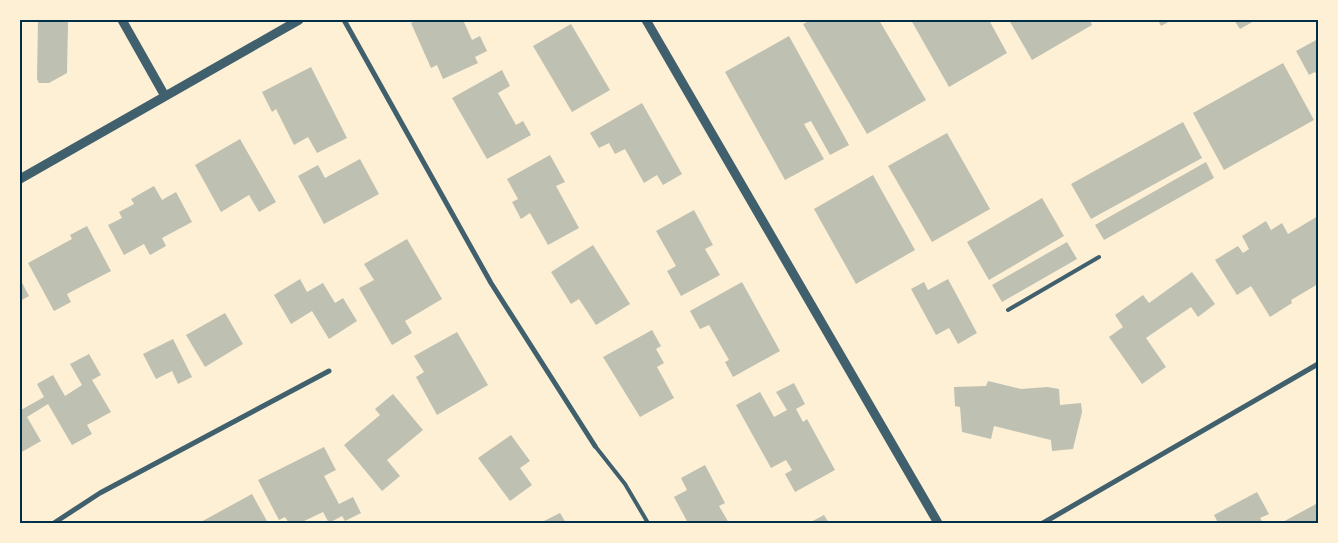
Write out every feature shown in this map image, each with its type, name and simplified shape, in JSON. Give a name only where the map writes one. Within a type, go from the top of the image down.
[{"type":"street","points":[[122,20],[165,96]]},
{"type":"street","points":[[20,179],[299,20]]},
{"type":"street","points":[[344,20],[491,283],[595,446]]},
{"type":"street","points":[[646,20],[938,523]]},
{"type":"street","points":[[1044,523],[1318,364]]},
{"type":"street","points":[[54,523],[100,493],[329,371]]},
{"type":"lane","points":[[1008,310],[1099,257]]},
{"type":"lane","points":[[595,446],[625,484],[648,523]]},
{"type":"building","points":[[38,20],[67,20],[68,23],[67,73],[49,83],[39,83],[37,79]]},
{"type":"building","points":[[418,20],[463,20],[472,40],[480,36],[487,51],[475,57],[478,63],[443,79],[437,65],[431,68],[411,23]]},
{"type":"building","points":[[811,20],[879,20],[926,100],[867,134],[803,24]]},
{"type":"building","points":[[911,20],[989,20],[1007,53],[949,87]]},
{"type":"building","points":[[1009,20],[1090,20],[1092,25],[1032,60]]},
{"type":"building","points":[[1158,20],[1172,20],[1161,26]]},
{"type":"building","points":[[1234,20],[1256,20],[1240,29]]},
{"type":"building","points":[[571,24],[610,90],[572,112],[533,46]]},
{"type":"building","points":[[789,36],[849,145],[830,155],[811,121],[804,124],[824,159],[785,180],[725,72]]},
{"type":"building","points":[[1318,39],[1318,77],[1315,72],[1309,75],[1296,51]]},
{"type":"building","points":[[1283,63],[1314,120],[1224,170],[1193,113]]},
{"type":"building","points":[[311,67],[347,138],[317,153],[308,137],[294,145],[276,109],[272,112],[262,92]]},
{"type":"building","points":[[502,70],[510,86],[498,93],[516,125],[523,121],[531,135],[487,159],[452,98]]},
{"type":"building","points":[[642,103],[682,174],[663,185],[657,175],[644,183],[625,149],[615,154],[609,143],[599,148],[590,133]]},
{"type":"building","points":[[1183,122],[1202,158],[1091,219],[1071,184]]},
{"type":"building","points":[[947,133],[990,209],[932,242],[888,166]]},
{"type":"building","points":[[240,139],[276,202],[259,212],[249,195],[221,212],[195,165]]},
{"type":"building","points":[[550,155],[565,182],[556,186],[579,228],[548,245],[530,213],[521,219],[512,202],[518,199],[507,179]]},
{"type":"building","points":[[360,159],[379,194],[324,224],[298,176],[318,165],[325,178]]},
{"type":"building","points":[[1206,162],[1214,178],[1104,240],[1095,225]]},
{"type":"building","points":[[873,175],[915,250],[856,284],[814,209]]},
{"type":"building","points":[[154,186],[162,200],[176,192],[192,222],[162,238],[166,246],[150,255],[144,244],[124,255],[108,225],[122,218],[119,212],[134,204],[131,199]]},
{"type":"building","points":[[1042,198],[1064,236],[989,280],[967,242]]},
{"type":"building","points":[[694,210],[713,245],[705,249],[720,275],[681,296],[667,271],[676,266],[656,231]]},
{"type":"building","points":[[1318,216],[1318,284],[1291,300],[1292,303],[1270,317],[1251,286],[1237,295],[1215,260],[1238,246],[1243,253],[1249,249],[1242,236],[1266,221],[1271,230],[1282,223],[1288,234]]},
{"type":"building","points":[[87,226],[111,271],[67,294],[71,302],[54,311],[28,263],[72,239],[70,235]]},
{"type":"building","points":[[407,239],[442,299],[405,321],[412,333],[392,345],[359,288],[374,280],[364,264]]},
{"type":"building","points":[[1067,242],[1077,259],[1002,302],[992,285]]},
{"type":"building","points":[[593,245],[630,304],[596,325],[579,299],[571,304],[551,272]]},
{"type":"building","points":[[1192,272],[1215,304],[1198,317],[1191,307],[1146,338],[1166,367],[1142,384],[1109,337],[1123,327],[1115,315],[1143,295],[1149,303]]},
{"type":"building","points":[[20,279],[29,296],[20,301]]},
{"type":"building","points":[[300,279],[307,292],[323,283],[335,303],[343,298],[357,321],[329,339],[312,311],[291,324],[274,295]]},
{"type":"building","points":[[948,279],[977,333],[958,344],[949,328],[936,335],[911,289],[924,282],[928,290]]},
{"type":"building","points":[[742,282],[780,351],[733,377],[725,362],[729,360],[709,325],[700,329],[690,311]]},
{"type":"building","points":[[225,313],[243,344],[205,367],[186,335]]},
{"type":"building","points":[[652,330],[661,346],[656,349],[664,363],[657,367],[674,398],[640,417],[603,357]]},
{"type":"building","points":[[457,332],[488,385],[437,415],[416,377],[424,372],[414,356]]},
{"type":"building","points":[[173,339],[192,377],[178,384],[172,371],[156,379],[143,354]]},
{"type":"building","points":[[89,354],[101,375],[92,380],[111,412],[87,425],[92,434],[72,445],[48,404],[27,417],[41,441],[20,453],[20,408],[21,410],[44,397],[37,384],[53,375],[65,396],[82,385],[70,364]]},
{"type":"building","points":[[988,381],[1021,389],[1047,387],[1059,389],[1060,405],[1081,403],[1082,412],[1073,449],[1052,451],[1051,440],[994,426],[991,439],[962,432],[960,407],[955,406],[954,387],[986,386]]},
{"type":"building","points":[[794,383],[805,404],[796,409],[803,422],[807,419],[835,470],[795,492],[785,474],[792,470],[786,460],[771,468],[736,405],[760,392],[774,417],[787,410],[776,392]]},
{"type":"building","points":[[393,394],[423,430],[387,460],[400,476],[382,491],[344,445],[380,415],[375,409]]},
{"type":"building","points":[[511,435],[530,461],[520,468],[532,485],[510,501],[478,458]]},
{"type":"building","points":[[324,447],[336,470],[324,476],[339,504],[353,497],[361,513],[345,521],[342,516],[329,523],[323,512],[300,523],[289,523],[285,517],[279,520],[258,480]]},
{"type":"building","points":[[705,465],[725,503],[719,506],[729,523],[688,523],[674,497],[687,490],[681,478]]},
{"type":"building","points":[[1257,492],[1269,514],[1260,518],[1263,523],[1218,523],[1214,515]]},
{"type":"building","points":[[252,494],[268,523],[199,523]]},
{"type":"building","points":[[1316,504],[1318,523],[1281,523]]},
{"type":"building","points":[[560,513],[566,523],[540,523]]},
{"type":"building","points":[[824,515],[829,523],[809,523]]}]
